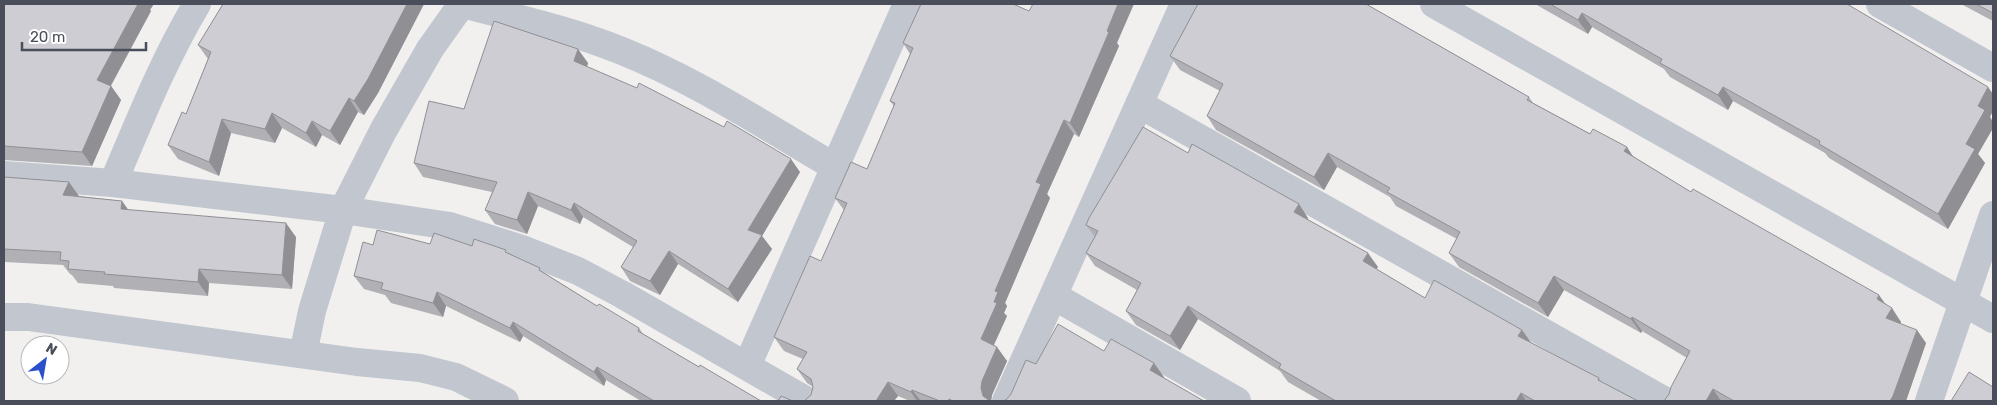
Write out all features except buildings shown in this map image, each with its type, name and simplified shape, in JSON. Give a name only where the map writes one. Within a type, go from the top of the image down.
[{"type":"street","points":[[113,183],[154,86],[178,36],[197,4]]},
{"type":"street","points":[[303,354],[312,311],[343,210],[383,131],[430,49],[462,4],[566,30],[622,51],[697,86],[835,167]]},
{"type":"street","points":[[747,366],[907,4]]},
{"type":"street","points":[[1006,401],[1184,4]]},
{"type":"street","points":[[1434,4],[1993,320]]},
{"type":"street","points":[[1880,4],[1993,68]]},
{"type":"street","points":[[1139,104],[1665,401]]},
{"type":"street","points":[[4,175],[113,183],[343,210],[450,226],[522,249],[578,271],[807,401]]},
{"type":"street","points":[[1929,401],[1993,215]]},
{"type":"street","points":[[1054,296],[1237,401]]},
{"type":"street","points":[[4,317],[28,317],[420,368],[456,377],[506,401]]}]
